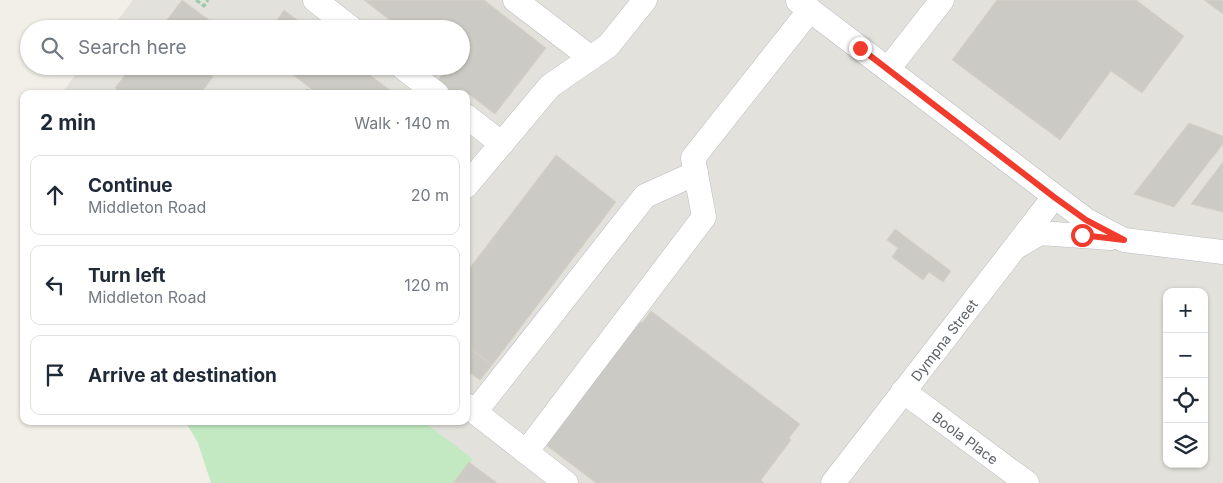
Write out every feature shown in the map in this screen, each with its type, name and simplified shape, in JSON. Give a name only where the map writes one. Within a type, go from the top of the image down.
[{"type":"street","points":[[315,0],[341,20]]},
{"type":"street","points":[[515,0],[591,58]]},
{"type":"street","points":[[470,181],[550,86],[608,46],[644,0]]},
{"type":"street","points":[[888,69],[942,0]]},
{"type":"street","points":[[526,452],[704,217],[693,158],[803,5],[1054,197],[1086,220],[1124,240]]},
{"type":"street","points":[[413,75],[432,90]]},
{"type":"street","points":[[470,119],[502,144]]},
{"type":"street","points":[[566,483],[470,408],[645,196],[696,173]]},
{"type":"street","name":"Dympna Street","points":[[833,483],[1054,197]]},
{"type":"street","points":[[1016,247],[1040,234],[1124,240],[1223,252]]},
{"type":"street","name":"Boola Place","points":[[903,390],[1027,483]]},
{"type":"path","points":[[196,0],[204,6],[208,0]]},
{"type":"shaded area","points":[[133,0],[1223,0],[1223,483],[454,483],[472,459],[428,425],[470,425],[470,90],[64,90],[75,75],[470,75],[470,20],[118,20]]},
{"type":"green space","points":[[187,425],[428,425],[473,459],[454,483],[211,483],[198,443]]},
{"type":"building","points":[[182,0],[209,20],[167,20]]},
{"type":"building","points":[[364,0],[484,0],[546,48],[495,114],[470,95],[470,90],[448,90],[437,81],[442,75],[470,75],[470,20],[390,20]]},
{"type":"building","points":[[997,0],[1136,0],[1184,36],[1142,93],[1111,71],[1060,140],[952,60]]},
{"type":"building","points":[[1204,0],[1223,0],[1223,14]]},
{"type":"building","points":[[284,10],[297,20],[277,20]]},
{"type":"building","points":[[125,75],[210,75],[213,77],[203,90],[118,90],[115,88]]},
{"type":"building","points":[[293,75],[370,75],[390,90],[313,90]]},
{"type":"building","points":[[1189,123],[1223,136],[1223,144],[1174,207],[1134,194]]},
{"type":"building","points":[[556,155],[616,202],[492,365],[470,348],[470,268]]},
{"type":"building","points":[[1223,162],[1223,212],[1191,204]]},
{"type":"building","points":[[895,229],[951,271],[943,282],[929,272],[923,280],[892,257],[898,248],[887,240]]},
{"type":"building","points":[[651,311],[800,424],[789,438],[791,440],[761,480],[764,483],[596,483],[542,442]]},
{"type":"building","points":[[470,348],[492,365],[480,380],[470,373]]},
{"type":"building","points":[[469,462],[497,483],[453,483]]},
{"type":"route","points":[[860,48],[1054,197],[1086,220],[1124,240],[1082,235]]}]
